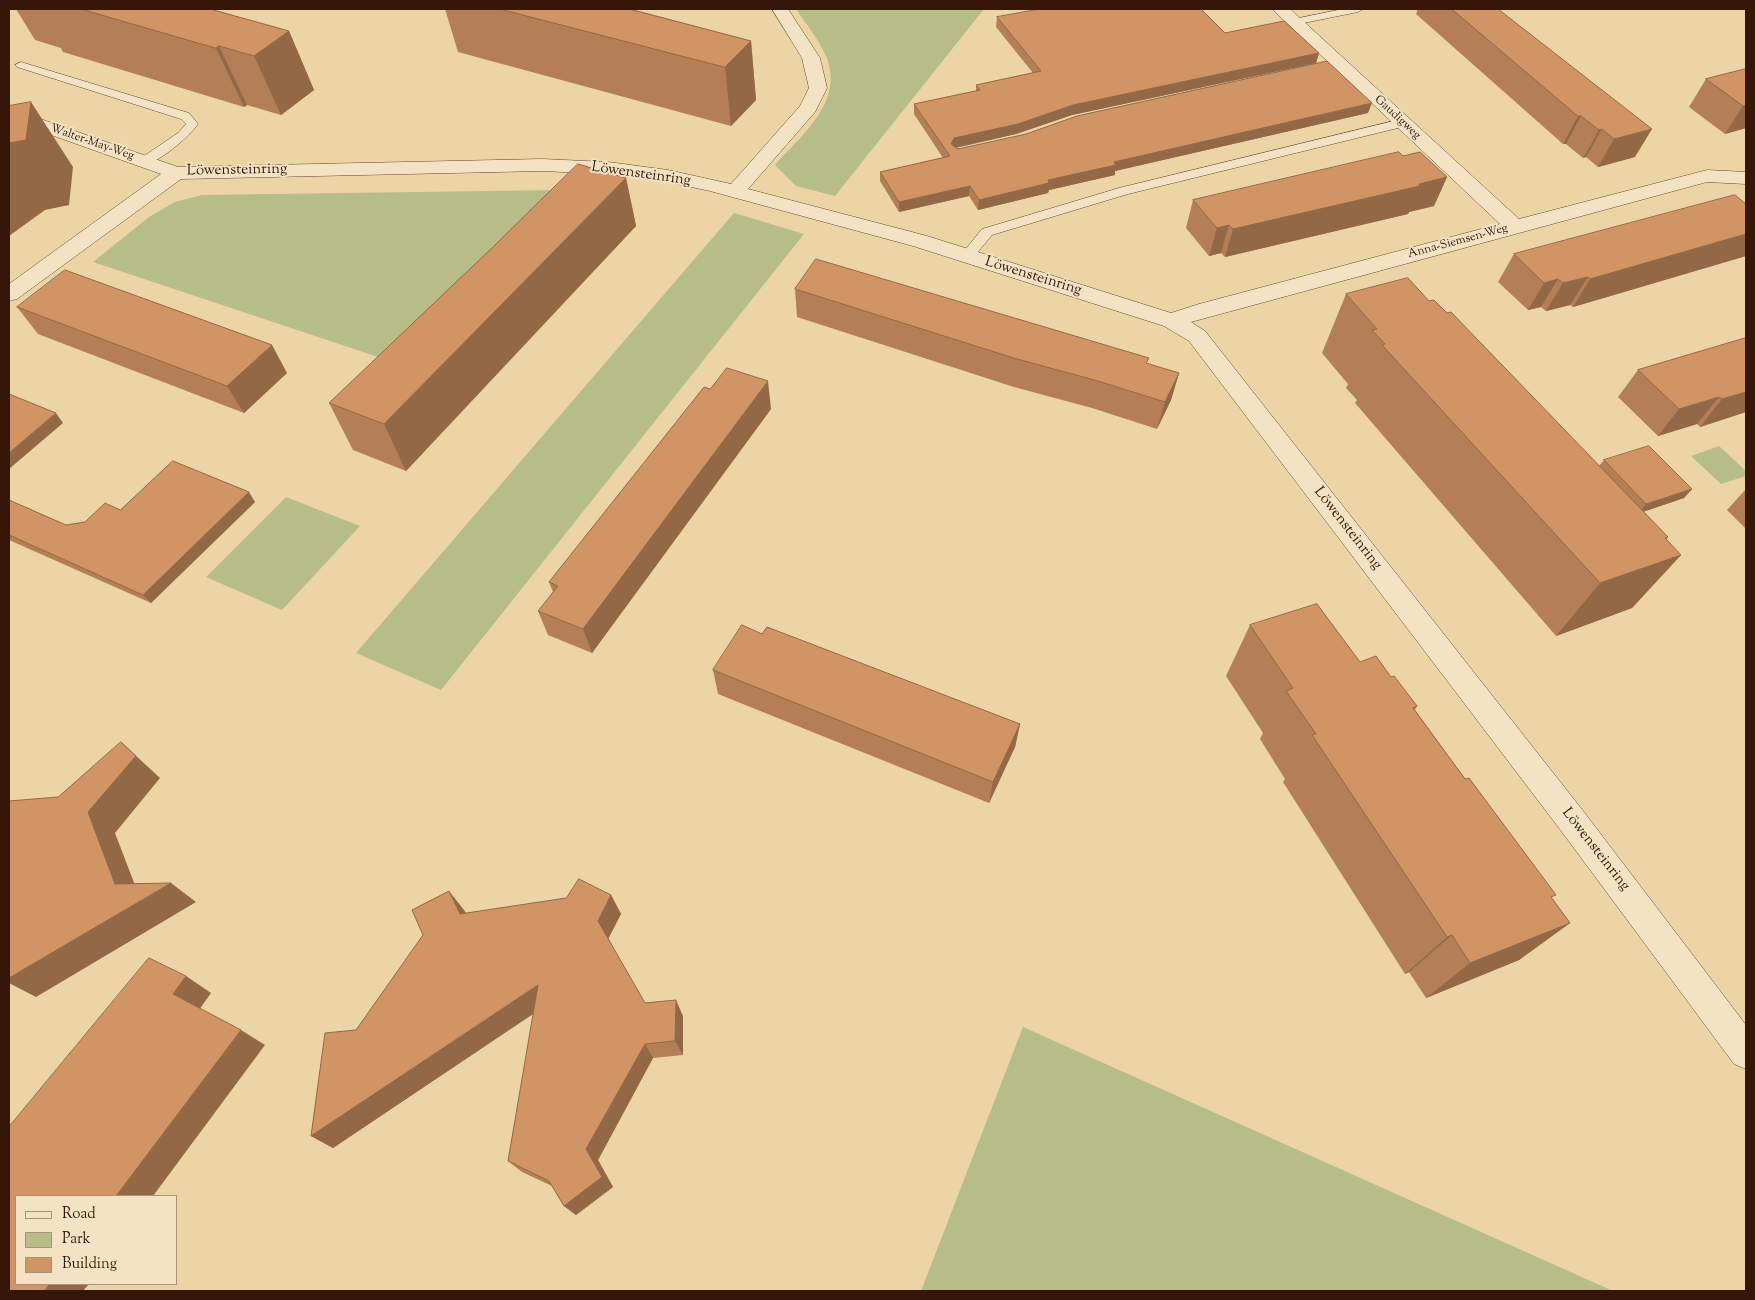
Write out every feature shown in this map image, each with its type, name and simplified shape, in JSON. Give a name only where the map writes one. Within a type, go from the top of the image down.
[{"type":"street","points":[[735,192],[808,108],[818,88],[811,58],[780,9]]},
{"type":"street","name":"Gaudigweg","points":[[1280,9],[1331,64],[1402,122],[1515,227]]},
{"type":"street","name":"Walter-May-Weg","points":[[9,114],[176,173]]},
{"type":"street","name":"Löwensteinring","points":[[9,294],[176,173],[542,165],[608,168],[668,176],[735,192],[806,210],[967,256],[1172,321],[1197,336],[1574,822],[1746,1052]]},
{"type":"street","name":"Anna-Siemsen-Weg","points":[[1172,321],[1199,311],[1707,176],[1746,178]]},
{"type":"lane","points":[[1294,22],[1358,9]]},
{"type":"lane","points":[[21,65],[185,116],[192,124],[182,136],[145,161]]},
{"type":"lane","points":[[967,256],[987,232],[1124,191],[1402,122]]},
{"type":"green space","points":[[796,9],[984,9],[835,196],[796,186],[775,165],[815,120],[829,94],[831,80],[827,58],[815,36]]},
{"type":"green space","points":[[559,190],[390,361],[93,262],[149,217],[175,202],[202,195]]},
{"type":"green space","points":[[734,213],[804,234],[441,690],[356,653]]},
{"type":"green space","points":[[1719,446],[1746,471],[1746,476],[1721,484],[1691,456]]},
{"type":"green space","points":[[286,497],[360,526],[282,610],[206,577]]},
{"type":"green space","points":[[1023,1027],[1613,1291],[921,1291]]},
{"type":"building","points":[[81,9],[210,9],[289,31],[254,56],[219,46],[216,48]]},
{"type":"building","points":[[500,9],[629,9],[751,41],[725,67]]},
{"type":"building","points":[[1040,9],[1201,9],[1225,33],[1284,21],[1319,53],[1073,105],[1018,124],[954,138],[951,144],[958,149],[1026,134],[1077,116],[1327,61],[1372,103],[1114,162],[1116,165],[1048,180],[1049,183],[979,200],[970,186],[899,202],[880,172],[950,156],[914,104],[980,90],[976,85],[1041,71],[997,17]]},
{"type":"building","points":[[1452,9],[1498,9],[1652,129],[1614,139],[1602,129],[1599,130],[1581,116],[1578,116]]},
{"type":"building","points":[[1746,69],[1746,105],[1743,106],[1706,79]]},
{"type":"building","points":[[31,102],[26,140],[9,143],[9,106]]},
{"type":"building","points":[[1399,152],[1403,156],[1420,152],[1447,177],[1419,184],[1420,186],[1233,229],[1229,225],[1217,228],[1193,200]]},
{"type":"building","points":[[578,164],[626,178],[384,424],[329,403],[493,247]]},
{"type":"building","points":[[1735,195],[1746,204],[1746,234],[1590,279],[1588,277],[1563,283],[1558,279],[1544,283],[1514,254]]},
{"type":"building","points":[[816,259],[1149,358],[1146,363],[1179,373],[1165,402],[1017,359],[795,289]]},
{"type":"building","points":[[65,270],[272,345],[227,386],[17,307]]},
{"type":"building","points":[[1408,278],[1429,301],[1434,300],[1447,313],[1451,312],[1668,537],[1665,538],[1681,555],[1600,583],[1382,345],[1385,344],[1372,330],[1377,329],[1346,294]]},
{"type":"building","points":[[1746,338],[1746,392],[1722,399],[1719,397],[1679,409],[1638,370]]},
{"type":"building","points":[[727,368],[768,381],[583,629],[538,611],[558,586],[549,582],[704,387],[710,389]]},
{"type":"building","points":[[9,394],[56,413],[9,453]]},
{"type":"building","points":[[1649,446],[1692,489],[1646,504],[1604,460]]},
{"type":"building","points":[[173,461],[249,492],[143,595],[9,535],[9,500],[66,525],[85,522],[105,503],[120,510]]},
{"type":"building","points":[[1317,604],[1360,662],[1376,656],[1391,677],[1394,676],[1417,706],[1413,708],[1465,779],[1469,778],[1556,895],[1551,897],[1570,923],[1470,963],[1452,935],[1447,937],[1312,735],[1316,734],[1286,691],[1293,688],[1250,625]]},
{"type":"building","points":[[742,625],[762,634],[767,627],[1020,724],[993,782],[713,670]]},
{"type":"building","points":[[121,742],[136,756],[88,812],[115,884],[171,883],[9,978],[9,801],[58,797]]},
{"type":"building","points":[[579,879],[611,895],[598,921],[645,1003],[676,1000],[675,1041],[645,1044],[586,1149],[602,1177],[564,1206],[549,1181],[508,1161],[538,985],[311,1136],[325,1033],[356,1030],[423,935],[412,910],[449,891],[460,914],[566,898]]},
{"type":"building","points":[[149,958],[186,976],[173,994],[241,1030],[117,1195],[15,1195],[15,1285],[49,1285],[44,1291],[9,1291],[9,1127]]}]
